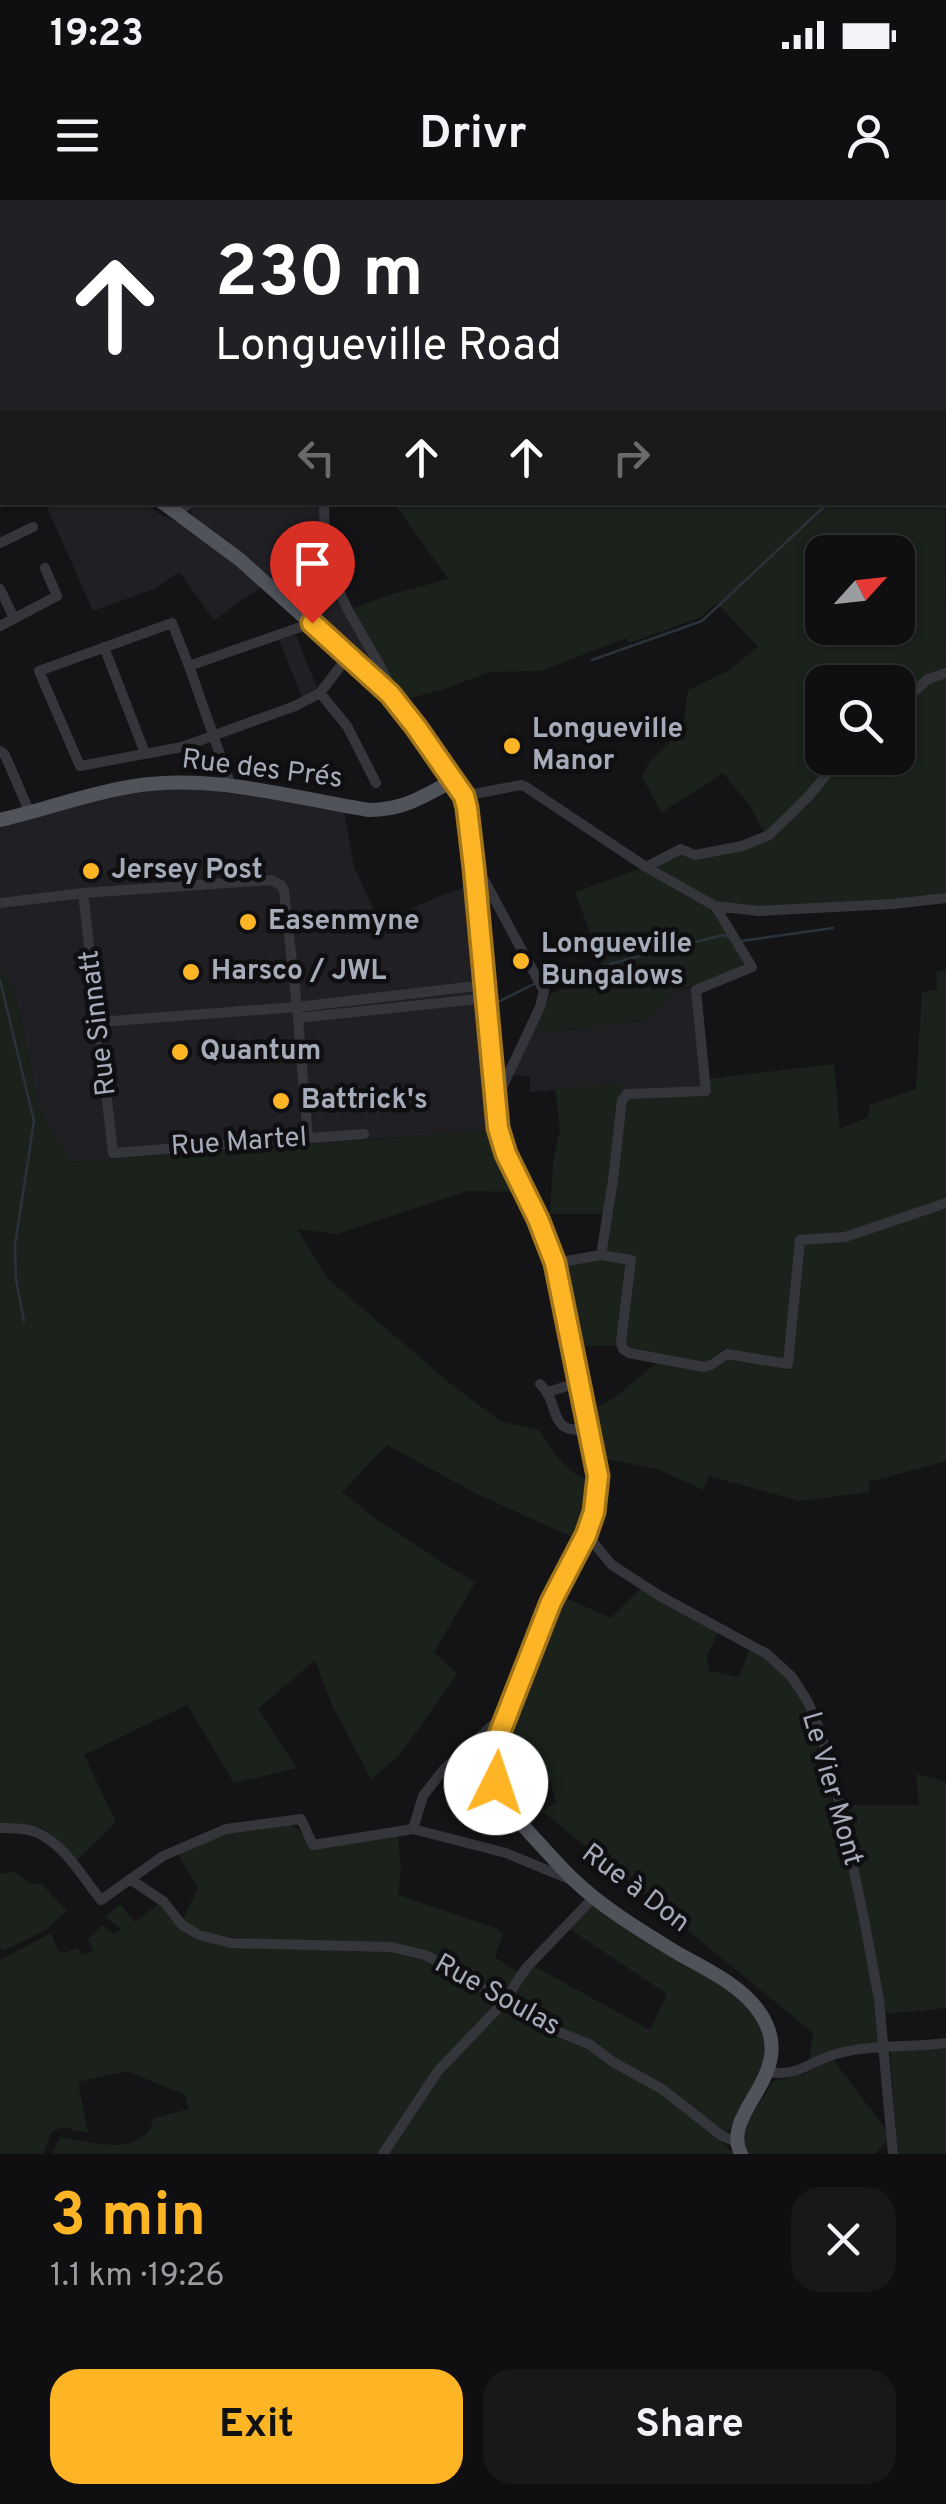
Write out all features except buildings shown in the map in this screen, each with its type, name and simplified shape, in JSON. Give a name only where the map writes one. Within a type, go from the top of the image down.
[{"type":"main road","points":[[166,505],[239,559],[390,694],[464,796]]},
{"type":"main road","name":"Rue des Prés","points":[[0,820],[136,785],[179,782],[390,810],[454,780]]},
{"type":"main road","name":"Rue à Don","points":[[464,796],[498,1128],[555,1263],[598,1476],[594,1512],[586,1535],[551,1602],[493,1750],[492,1767],[496,1783],[519,1822],[575,1881],[662,1944],[744,1995],[768,2028],[769,2072]]},
{"type":"main road","points":[[738,2148],[738,2127],[769,2072]]},
{"type":"street","points":[[177,514],[187,505]]},
{"type":"street","points":[[324,505],[324,531],[340,594],[388,681],[390,694]]},
{"type":"street","points":[[0,544],[33,528]]},
{"type":"street","points":[[0,626],[57,596],[45,568]]},
{"type":"street","points":[[0,589],[14,618]]},
{"type":"street","points":[[230,786],[214,736],[172,623],[39,671],[80,766],[182,747],[214,736],[294,706],[320,692],[348,656]]},
{"type":"street","points":[[189,666],[312,623]]},
{"type":"street","points":[[104,647],[146,753]]},
{"type":"street","points":[[915,691],[928,679],[946,672]]},
{"type":"street","points":[[320,692],[347,726],[376,783]]},
{"type":"street","points":[[0,751],[30,813]]},
{"type":"street","points":[[646,866],[681,850],[695,856],[742,846],[768,835],[826,775]]},
{"type":"street","points":[[464,796],[526,787],[715,906],[758,912],[946,898]]},
{"type":"street","points":[[474,868],[544,992],[496,1101]]},
{"type":"street","points":[[0,903],[271,880],[281,885],[308,1138]]},
{"type":"street","name":"Rue Sinnatt","points":[[83,894],[114,1152]]},
{"type":"street","points":[[601,1256],[622,1100],[626,1094],[706,1091],[696,990],[752,968],[715,906]]},
{"type":"street","points":[[100,1022],[297,1012],[486,991]]},
{"type":"street","name":"Rue Martel","points":[[114,1152],[364,1134]]},
{"type":"street","points":[[555,1263],[601,1256],[631,1260],[621,1342],[628,1353],[704,1367],[728,1354],[788,1364],[800,1240],[845,1238],[946,1203]]},
{"type":"street","points":[[566,1386],[544,1388],[560,1425],[569,1430],[588,1429]]},
{"type":"street","name":"Le Vier Mont","points":[[586,1535],[612,1565],[767,1654],[792,1678],[808,1702],[821,1734],[846,1836],[876,1983],[893,2154]]},
{"type":"street","points":[[412,1829],[423,1796],[444,1769],[508,1712]]},
{"type":"street","points":[[0,1828],[38,1832],[53,1842],[101,1900],[163,1856],[226,1829],[302,1819],[313,1845],[412,1829],[506,1853],[575,1881]]},
{"type":"street","name":"Rue Soulas","points":[[130,1880],[164,1902],[182,1926],[231,1944],[391,1948],[425,1956],[465,1976],[538,2024],[589,2044],[662,2089],[738,2148]]},
{"type":"street","points":[[383,2154],[438,2071],[503,2004],[526,1968],[594,1897]]},
{"type":"street","points":[[769,2072],[783,2074],[804,2069],[833,2054],[884,2046],[946,2043]]},
{"type":"shaded area","points":[[46,505],[149,505],[194,533],[261,587],[214,620],[179,572],[154,589],[93,611]]},
{"type":"shaded area","points":[[321,505],[328,565],[381,677],[192,519],[190,507]]},
{"type":"shaded area","points":[[395,505],[945,505],[946,668],[915,687],[915,665],[805,665],[805,775],[824,775],[765,834],[750,806],[723,773],[662,813],[642,777],[649,762],[683,729],[688,690],[728,671],[758,647],[717,603],[699,618],[629,643],[626,638],[541,671],[491,672],[403,700],[353,609],[448,579]]},
{"type":"shaded area","points":[[296,635],[317,688],[302,698],[279,640]]},
{"type":"shaded area","points":[[946,677],[946,895],[755,907],[714,901],[652,865],[678,853],[694,858],[771,836],[830,775],[915,775],[915,694],[929,683]]},
{"type":"shaded area","points":[[174,788],[230,791],[344,810],[354,867],[380,923],[468,886],[494,1130],[70,1162],[39,1109],[15,991],[0,970],[0,825],[107,796]]},
{"type":"shaded area","points":[[642,868],[709,907],[747,966],[672,993],[648,1020],[531,1034],[550,994],[605,972],[575,892]]},
{"type":"shaded area","points":[[946,969],[946,1200],[844,1235],[796,1236],[785,1361],[723,1349],[705,1363],[632,1350],[625,1343],[635,1258],[606,1252],[625,1101],[630,1095],[710,1096],[708,1079],[834,1064],[840,1129],[868,1117],[870,1105],[916,1089],[922,992],[937,990],[936,972]]},
{"type":"shaded area","points":[[0,970],[15,991],[39,1109],[71,1162],[494,1130],[502,1162],[518,1192],[467,1191],[337,1234],[297,1229],[327,1278],[452,1385],[502,1422],[539,1430],[568,1468],[593,1481],[587,1519],[577,1539],[479,1495],[387,1445],[342,1492],[379,1521],[475,1583],[434,1652],[457,1674],[400,1755],[371,1779],[332,1705],[315,1660],[258,1709],[297,1768],[234,1783],[187,1705],[84,1755],[116,1822],[75,1862],[41,1828],[0,1825]]},
{"type":"shaded area","points":[[693,987],[701,1086],[622,1091],[620,1083],[530,1092],[530,1076],[510,1075],[531,1034],[647,1020],[672,993]]},
{"type":"shaded area","points":[[621,1083],[605,1214],[550,1214],[553,1163],[560,1130],[555,1089]]},
{"type":"shaded area","points":[[946,1206],[946,1461],[869,1482],[870,1492],[800,1501],[709,1476],[703,1490],[660,1470],[599,1457],[590,1410],[614,1398],[659,1361],[701,1371],[729,1358],[790,1370],[803,1243]]},
{"type":"shaded area","points":[[600,1259],[629,1263],[618,1346],[575,1346],[561,1266]]},
{"type":"shaded area","points":[[641,1588],[718,1632],[707,1656],[709,1671],[739,1677],[750,1648],[781,1672],[804,1703],[825,1767],[881,2042],[808,2064],[813,2033],[542,1811],[556,1802],[550,1781],[518,1791],[532,1817],[525,1823],[497,1774],[498,1753],[562,1590],[566,1598],[611,1618]]},
{"type":"shaded area","points":[[916,1774],[946,1782],[946,2008],[885,2014],[844,1805],[919,1805]]},
{"type":"shaded area","points":[[290,1824],[312,1848],[398,1836],[398,1895],[503,1934],[495,1957],[519,1973],[501,1998],[459,1966],[395,1945],[230,1937],[208,1933],[182,1921],[198,1888],[177,1853],[229,1832]]},
{"type":"shaded area","points":[[14,1871],[31,1884],[41,1883],[67,1911],[44,1931],[3,1951],[0,1874]]},
{"type":"shaded area","points":[[161,1902],[198,1938],[394,1951],[449,1972],[498,2006],[435,2070],[379,2154],[53,2154],[60,2137],[105,2144],[129,2143],[147,2133],[154,2118],[189,2109],[185,2095],[127,2071],[78,2082],[88,2133],[62,2127],[51,2133],[43,2154],[0,2154],[0,1960],[51,1933],[58,1950],[64,1953],[77,1948],[82,1955],[93,1951],[88,1939],[102,1925],[114,1934],[121,1929],[105,1917],[120,1904],[135,1922]]},
{"type":"shaded area","points":[[595,1902],[743,2000],[765,2029],[764,2064],[727,2134],[669,2091],[508,2003],[532,1965],[650,2030],[667,1994],[568,1928]]},
{"type":"shaded area","points":[[501,2011],[554,2037],[586,2046],[661,2093],[703,2124],[734,2154],[386,2154],[434,2082]]},
{"type":"shaded area","points":[[946,2047],[946,2154],[898,2154],[890,2050]]},
{"type":"shaded area","points":[[832,2058],[889,2134],[888,2140],[874,2154],[748,2154],[743,2129],[774,2081],[804,2074]]},
{"type":"waterway","points":[[592,660],[702,621],[826,505]]},
{"type":"waterway","points":[[741,941],[833,928]]},
{"type":"waterway","points":[[543,981],[723,935],[729,937]]},
{"type":"waterway","points":[[0,980],[34,1121],[15,1245],[16,1280],[24,1321]]},
{"type":"waterway","points":[[494,1004],[536,983]]},
{"type":"place","name":"Longueville Manor","points":[[512,746]]},
{"type":"place","name":"Jersey Post","points":[[91,871]]},
{"type":"place","name":"Easenmyne","points":[[248,922]]},
{"type":"place","name":"Longueville Bungalows","points":[[521,961]]},
{"type":"place","name":"Harsco / JWL","points":[[191,972]]},
{"type":"place","name":"Quantum","points":[[180,1052]]},
{"type":"place","name":"Battrick's","points":[[281,1101]]},
{"type":"route","points":[[312,623],[390,694],[464,796],[498,1128],[555,1263],[598,1476],[594,1512],[586,1535],[551,1602],[493,1750],[496,1783]]}]
